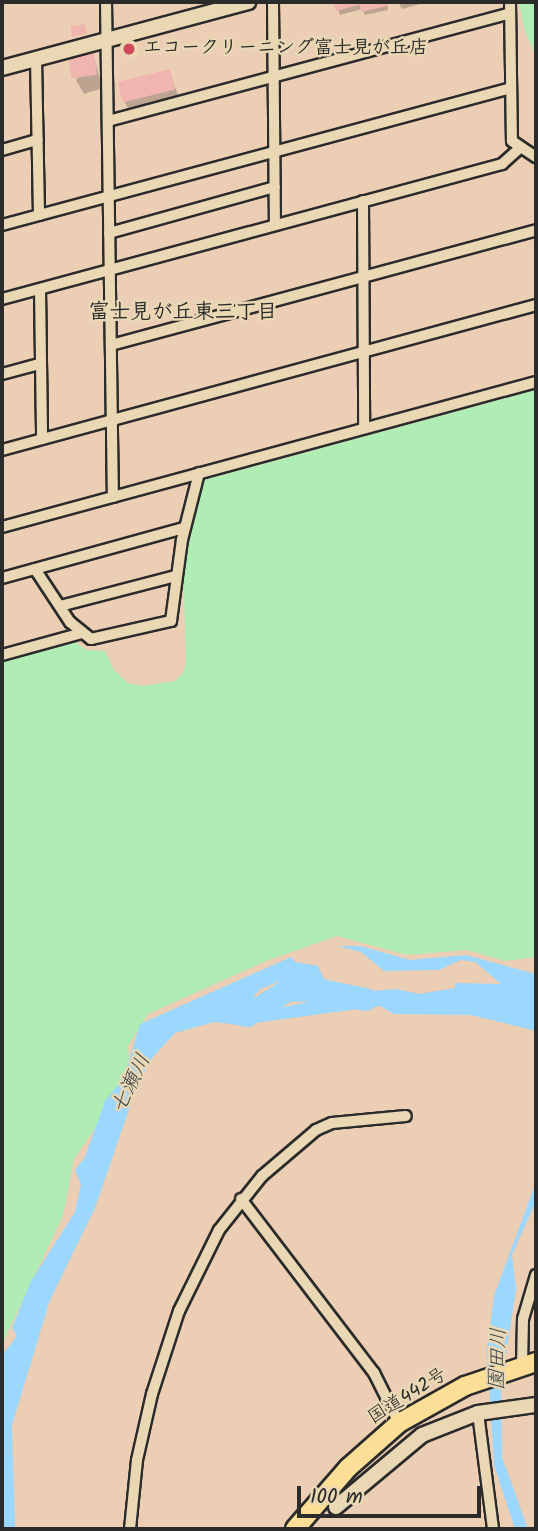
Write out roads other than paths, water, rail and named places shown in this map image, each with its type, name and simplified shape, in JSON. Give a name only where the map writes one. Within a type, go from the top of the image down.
[{"type":"highway","name":"国道442号","points":[[295,1529],[353,1462],[399,1423],[480,1380],[525,1365]]},
{"type":"street","points":[[106,2],[113,497]]},
{"type":"street","points":[[2,68],[248,2]]},
{"type":"street","points":[[273,2],[275,225]]},
{"type":"street","points":[[108,121],[510,7],[512,141],[536,157]]},
{"type":"street","points":[[36,58],[39,215]]},
{"type":"street","points":[[2,225],[511,88]]},
{"type":"street","points":[[2,150],[38,140]]},
{"type":"street","points":[[2,299],[502,164],[520,148]]},
{"type":"street","points":[[109,233],[275,187]]},
{"type":"street","points":[[363,201],[364,428]]},
{"type":"street","points":[[111,345],[536,230]]},
{"type":"street","points":[[40,289],[41,439]]},
{"type":"street","points":[[2,450],[536,305]]},
{"type":"street","points":[[2,374],[40,364]]},
{"type":"street","points":[[2,527],[536,382]]},
{"type":"street","points":[[35,569],[82,633],[97,640],[171,621],[184,528],[198,473]]},
{"type":"street","points":[[2,578],[184,528]]},
{"type":"street","points":[[60,606],[176,576]]},
{"type":"street","points":[[2,654],[82,633]]},
{"type":"street","points":[[130,1529],[141,1442],[166,1347],[203,1258],[241,1199],[289,1151],[325,1125],[406,1116]]},
{"type":"street","points":[[241,1199],[374,1373],[399,1423]]},
{"type":"street","points":[[525,1365],[523,1319],[536,1275]]},
{"type":"street","points":[[336,1507],[414,1440],[478,1413],[536,1405]]},
{"type":"street","points":[[478,1413],[493,1529]]},
{"type":"water","points":[[338,946],[360,946],[410,960],[466,955],[536,974],[536,1031],[471,1015],[394,1014],[380,1006],[239,1025],[214,1022],[175,1033],[153,1057],[138,1083],[95,1208],[50,1300],[12,1425],[15,1529],[2,1529],[2,1355],[17,1336],[12,1328],[31,1281],[75,1212],[81,1184],[75,1170],[85,1157],[105,1101],[124,1078],[140,1024],[291,957],[295,962],[318,966],[324,979],[319,983],[305,979],[280,981],[260,989],[253,998],[262,1008],[280,1008],[346,993],[397,989],[419,994],[455,988],[455,983],[501,984],[475,962],[461,960],[439,970],[384,971],[361,952]]},
{"type":"water","name":"園田川","points":[[536,1182],[536,1201],[512,1255],[516,1289],[501,1387],[502,1457],[528,1529],[515,1529],[494,1465],[487,1351],[494,1296]]},
{"type":"waterway","name":"七瀬川","points":[[234,1012],[247,1015],[287,990],[316,989],[365,999]]},
{"type":"place","name":"エコークリーニング富士見が丘店","points":[[129,49]]},
{"type":"district","name":"富士見が丘東三丁目","points":[[183,313]]}]
